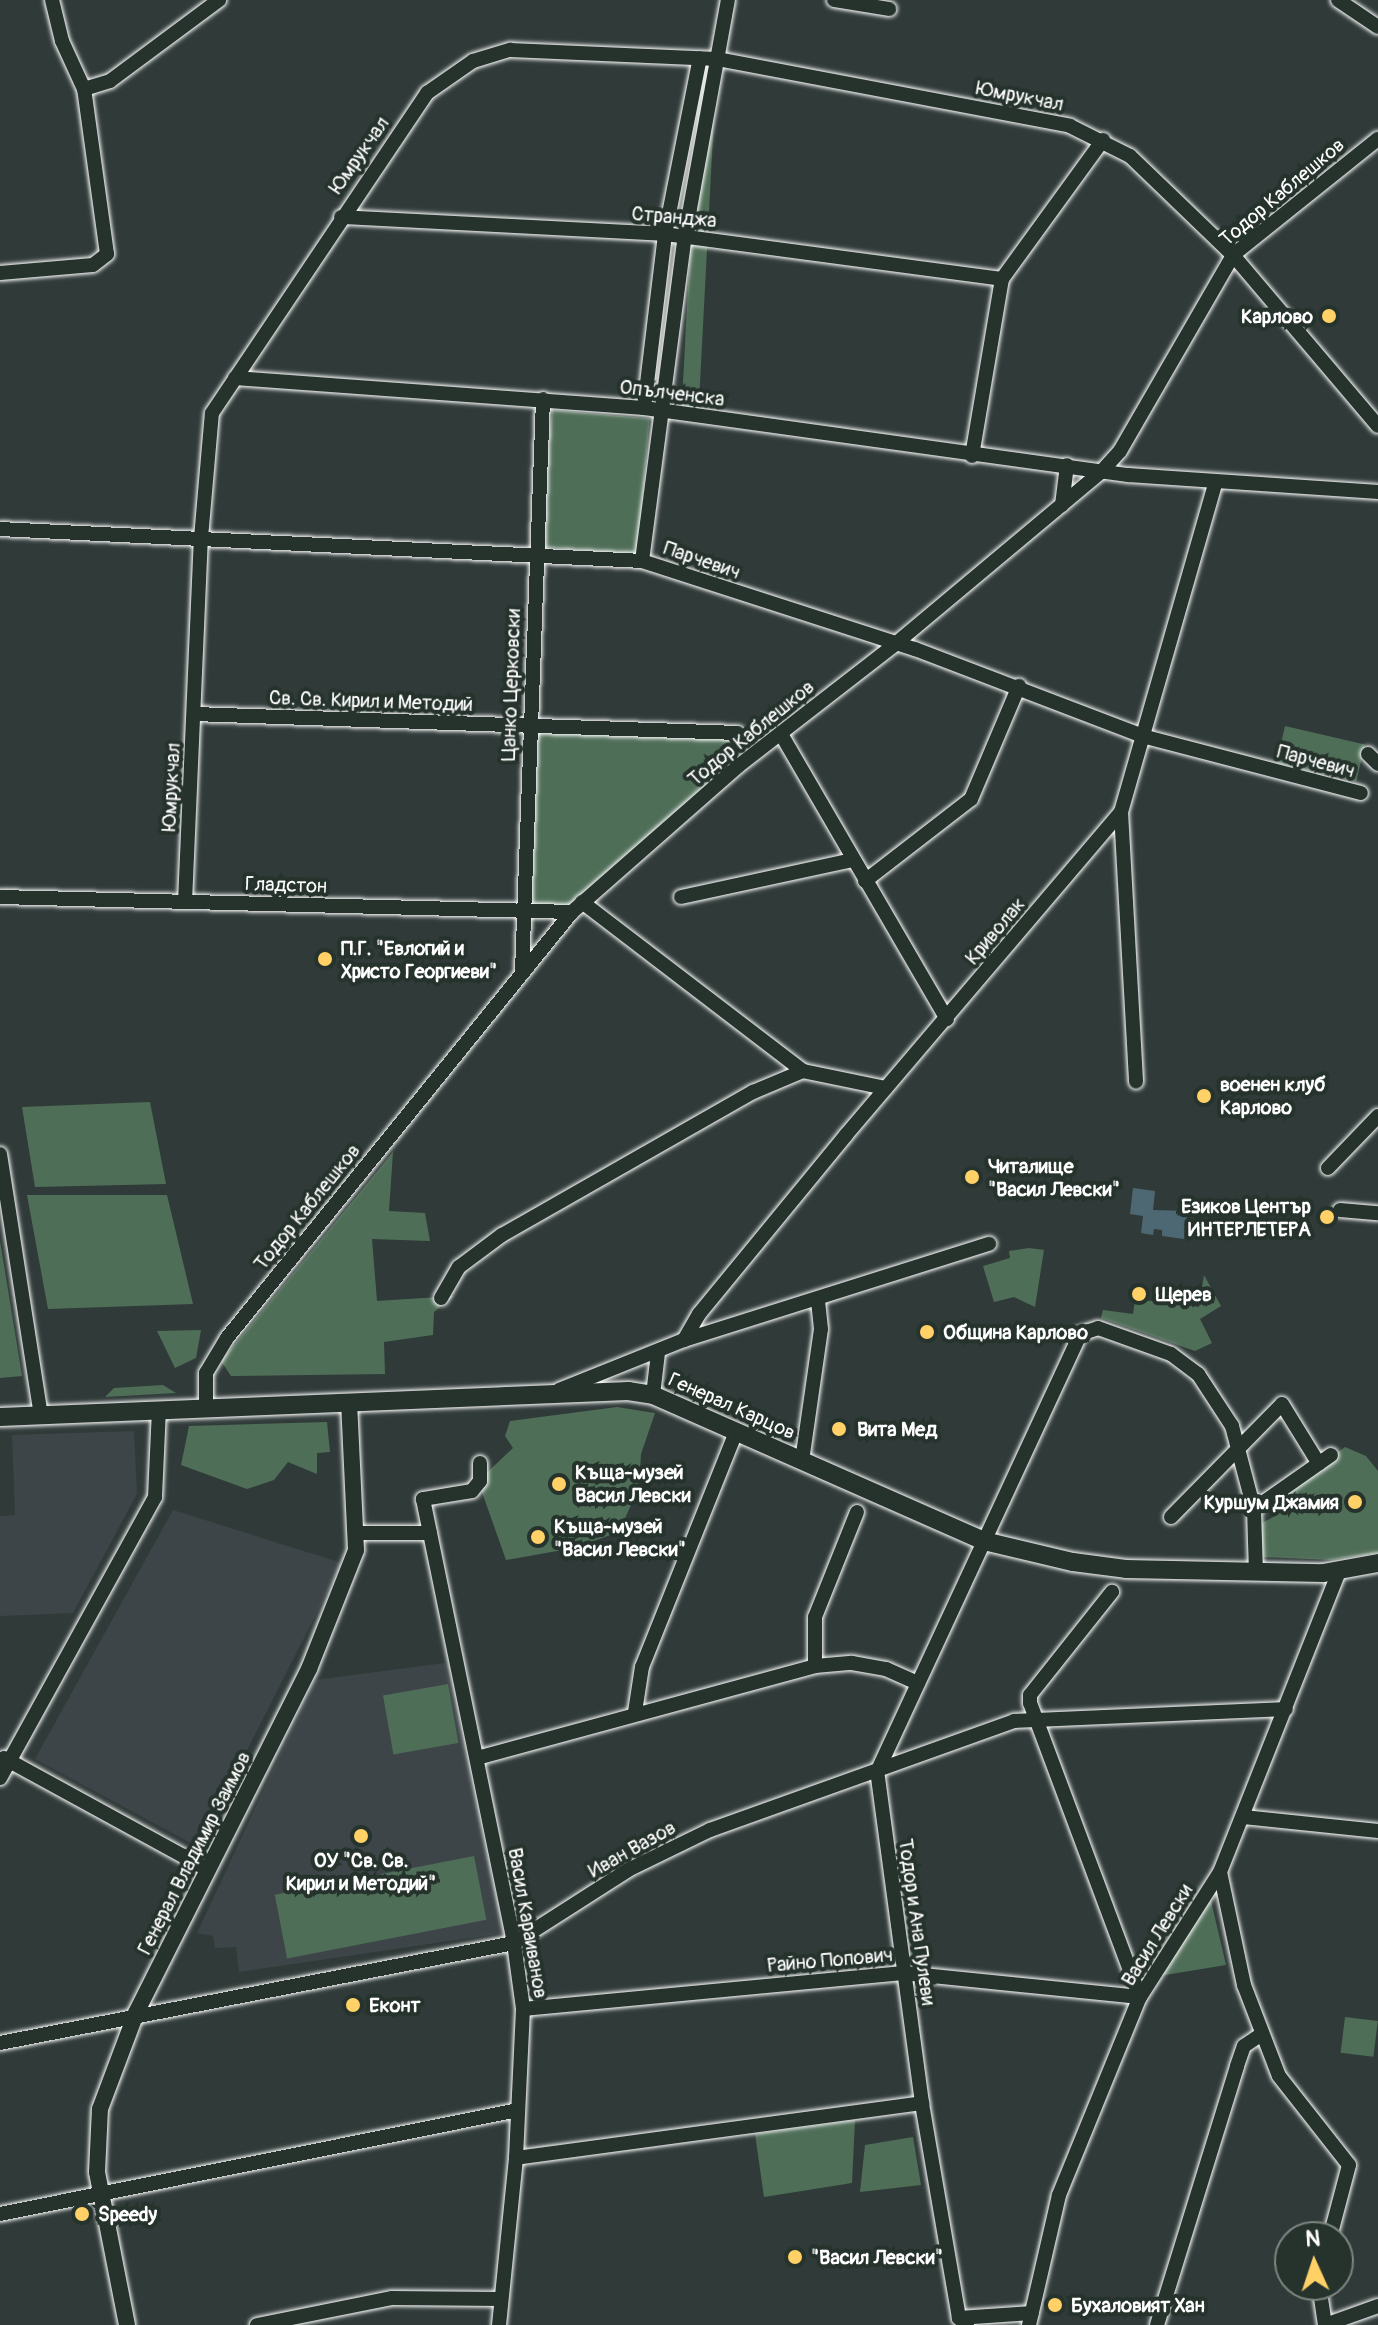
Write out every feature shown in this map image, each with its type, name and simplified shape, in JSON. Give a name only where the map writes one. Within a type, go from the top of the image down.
[{"type":"main road","name":"Генерал Карцов","points":[[0,1417],[606,1390],[653,1395],[984,1541],[1104,1567],[1256,1573],[1339,1572],[1378,1563]]},
{"type":"street","points":[[0,273],[93,265],[102,261],[108,241],[84,89],[62,41],[52,0]]},
{"type":"street","points":[[84,89],[110,81],[219,0]]},
{"type":"street","points":[[642,561],[685,236],[728,0]]},
{"type":"street","points":[[834,0],[889,9]]},
{"type":"street","points":[[1343,2],[1378,27]]},
{"type":"street","name":"Юмрукчал","points":[[185,902],[201,538],[212,413],[427,93],[473,61],[510,50],[717,59],[1070,126],[1130,156],[1233,255],[1378,426]]},
{"type":"street","points":[[644,408],[665,234],[700,58]]},
{"type":"street","points":[[1362,151],[1378,130]]},
{"type":"street","name":"Тодор Каблешков","points":[[206,1408],[206,1373],[227,1338],[577,907],[781,734],[894,645],[1102,471],[1120,451],[1233,255],[1378,139]]},
{"type":"street","points":[[972,456],[1002,279],[1103,140]]},
{"type":"street","name":"Странджа","points":[[341,217],[665,234],[1002,279]]},
{"type":"street","name":"Опълченска","points":[[235,378],[644,408],[972,456],[1215,484],[1378,492]]},
{"type":"street","name":"Цанко Церковски","points":[[522,972],[543,399]]},
{"type":"street","points":[[1062,505],[1067,465]]},
{"type":"street","name":"Криволак","points":[[684,1340],[699,1314],[885,1088],[1121,812],[1146,737],[1215,484]]},
{"type":"street","name":"Парчевич","points":[[0,529],[642,561],[1019,686],[1146,737],[1361,793]]},
{"type":"street","points":[[865,881],[971,799],[1019,686]]},
{"type":"street","name":"Св. Св. Кирил и Методий","points":[[194,714],[738,733]]},
{"type":"street","points":[[781,734],[947,1019]]},
{"type":"street","points":[[1121,812],[1136,1082]]},
{"type":"street","points":[[681,897],[852,860]]},
{"type":"street","name":"Гладстон","points":[[0,897],[523,911],[577,907]]},
{"type":"street","points":[[577,907],[803,1071],[885,1088]]},
{"type":"street","points":[[441,1298],[459,1267],[502,1235],[753,1092],[803,1071]]},
{"type":"street","points":[[1328,1168],[1378,1116]]},
{"type":"street","points":[[0,1154],[41,1415]]},
{"type":"street","points":[[1340,1210],[1378,1213]]},
{"type":"street","points":[[548,1394],[658,1353],[684,1340],[818,1301],[989,1244]]},
{"type":"street","points":[[802,1461],[821,1329],[818,1301]]},
{"type":"street","points":[[877,1772],[1080,1334],[1088,1329],[1171,1354],[1198,1374],[1232,1426],[1254,1509],[1256,1573]]},
{"type":"street","points":[[653,1395],[658,1353]]},
{"type":"street","name":"Генерал Владимир Заимов","points":[[127,2325],[96,2154],[100,2109],[136,2013],[309,1669],[358,1533],[349,1403]]},
{"type":"street","points":[[1171,1517],[1237,1445],[1282,1404],[1325,1460],[1254,1509]]},
{"type":"street","points":[[0,1778],[6,1758],[155,1497],[159,1410]]},
{"type":"street","points":[[635,1712],[646,1655],[736,1432]]},
{"type":"street","name":"Васил Караиванов","points":[[480,1463],[480,1481],[472,1491],[423,1499],[514,1943],[523,2009],[516,2158],[499,2325]]},
{"type":"street","points":[[815,1666],[815,1617],[857,1512]]},
{"type":"street","points":[[358,1533],[430,1533]]},
{"type":"street","name":"Васил Левски","points":[[1030,2319],[1059,2195],[1140,1997],[1220,1872],[1339,1572]]},
{"type":"street","points":[[1112,1592],[1030,1695],[1140,1997]]},
{"type":"street","points":[[477,1758],[635,1712],[815,1666],[852,1663],[886,1669],[918,1683]]},
{"type":"street","name":"Иван Вазов","points":[[0,2043],[136,2013],[514,1943],[628,1870],[710,1830],[1036,1717],[1286,1709]]},
{"type":"street","points":[[6,1758],[207,1869]]},
{"type":"street","name":"Тодор и Ана Пулеви","points":[[877,1772],[922,2103],[963,2321]]},
{"type":"street","points":[[1243,1817],[1378,1831]]},
{"type":"street","points":[[1220,1872],[1244,1985],[1279,2076],[1349,2165],[1334,2221]]},
{"type":"street","name":"Райно Попович","points":[[523,2009],[903,1973],[1140,1997]]},
{"type":"street","points":[[1157,2325],[1244,2046],[1262,2034]]},
{"type":"street","points":[[516,2158],[922,2103]]},
{"type":"street","points":[[0,2214],[518,2110]]},
{"type":"street","points":[[257,2325],[392,2298],[500,2299]]},
{"type":"street","points":[[1321,2301],[1325,2325],[1378,2306]]},
{"type":"street","points":[[963,2321],[1030,2319]]},
{"type":"shaded area","points":[[134,1431],[137,1494],[73,1613],[0,1616],[0,1516],[15,1515],[12,1435]]},
{"type":"shaded area","points":[[173,1510],[342,1563],[198,1847],[35,1759]]},
{"type":"shaded area","name":"ОУ \"Св. Св. Кирил и Методий\"","points":[[445,1663],[504,1933],[239,1972],[236,1947],[215,1948],[213,1936],[197,1933],[315,1680]]},
{"type":"green space","points":[[700,58],[717,59],[698,412],[681,412]]},
{"type":"green space","points":[[552,410],[650,419],[638,555],[540,546]]},
{"type":"green space","points":[[1285,726],[1365,744],[1356,781],[1276,763]]},
{"type":"green space","points":[[530,727],[738,733],[737,767],[572,912],[523,911]]},
{"type":"green space","points":[[150,1102],[166,1184],[35,1187],[22,1107]]},
{"type":"green space","points":[[393,1152],[389,1211],[425,1213],[430,1241],[372,1239],[377,1301],[454,1296],[434,1312],[433,1335],[384,1342],[385,1374],[231,1376],[221,1361]]},
{"type":"green space","points":[[27,1195],[167,1195],[193,1304],[48,1309]]},
{"type":"green space","points":[[0,1241],[22,1376],[0,1378]]},
{"type":"green space","points":[[1029,1248],[1044,1250],[1035,1307],[1014,1297],[994,1302],[983,1266],[1010,1258],[1009,1251]]},
{"type":"green space","points":[[1204,1275],[1221,1306],[1200,1319],[1212,1343],[1195,1351],[1101,1318],[1103,1310],[1133,1314],[1135,1299],[1199,1307]]},
{"type":"green space","points":[[201,1330],[196,1358],[175,1368],[157,1331]]},
{"type":"green space","points":[[163,1385],[176,1393],[105,1397],[114,1388]]},
{"type":"green space","points":[[617,1407],[655,1413],[641,1454],[639,1487],[619,1532],[574,1548],[506,1560],[478,1481],[513,1448],[505,1436],[510,1421]]},
{"type":"green space","points":[[327,1422],[330,1452],[317,1453],[317,1474],[288,1462],[274,1480],[247,1489],[181,1465],[189,1426]]},
{"type":"green space","points":[[1345,1447],[1366,1456],[1378,1471],[1378,1553],[1331,1560],[1262,1557],[1258,1525],[1277,1515],[1268,1504]]},
{"type":"green space","points":[[448,1684],[458,1743],[393,1755],[383,1695]]},
{"type":"green space","points":[[474,1856],[486,1920],[287,1959],[275,1895]]},
{"type":"green space","points":[[1208,1888],[1226,1965],[1153,1977]]},
{"type":"green space","points":[[1345,2017],[1378,2021],[1373,2057],[1341,2053]]},
{"type":"green space","points":[[855,2120],[852,2183],[764,2197],[755,2134]]},
{"type":"green space","points":[[913,2137],[921,2185],[860,2192],[865,2145]]},
{"type":"water","points":[[1133,1188],[1155,1191],[1153,1210],[1188,1211],[1184,1239],[1162,1236],[1162,1230],[1154,1229],[1153,1235],[1141,1233],[1143,1216],[1130,1214]]},
{"type":"place","name":"Карлово","points":[[1329,316]]},
{"type":"place","name":"П.Г. \"Евлогий и Христо Георгиеви\"","points":[[325,959]]},
{"type":"place","name":"военен клуб Карлово","points":[[1204,1096]]},
{"type":"place","name":"Читалище \"Васил Левски\"","points":[[972,1177]]},
{"type":"place","name":"Езиков Център ИНТЕРЛЕТЕРА","points":[[1327,1217]]},
{"type":"place","name":"Щерев","points":[[1139,1294]]},
{"type":"place","name":"Община Карлово","points":[[927,1332]]},
{"type":"place","name":"Вита Мед","points":[[839,1429]]},
{"type":"place","name":"Къща-музей Васил Левски","points":[[559,1484]]},
{"type":"place","name":"Куршум Джамия","points":[[1355,1502]]},
{"type":"place","name":"Къща-музей \"Васил Левски\"","points":[[538,1537]]},
{"type":"place","name":"ОУ \"Св. Св. Кирил и Методий\"","points":[[361,1836]]},
{"type":"place","name":"Еконт","points":[[353,2005]]},
{"type":"place","name":"Speedy","points":[[82,2214]]},
{"type":"place","name":"\"Васил Левски\"","points":[[795,2257]]},
{"type":"place","name":"Бухаловият Хан","points":[[1055,2305]]}]
